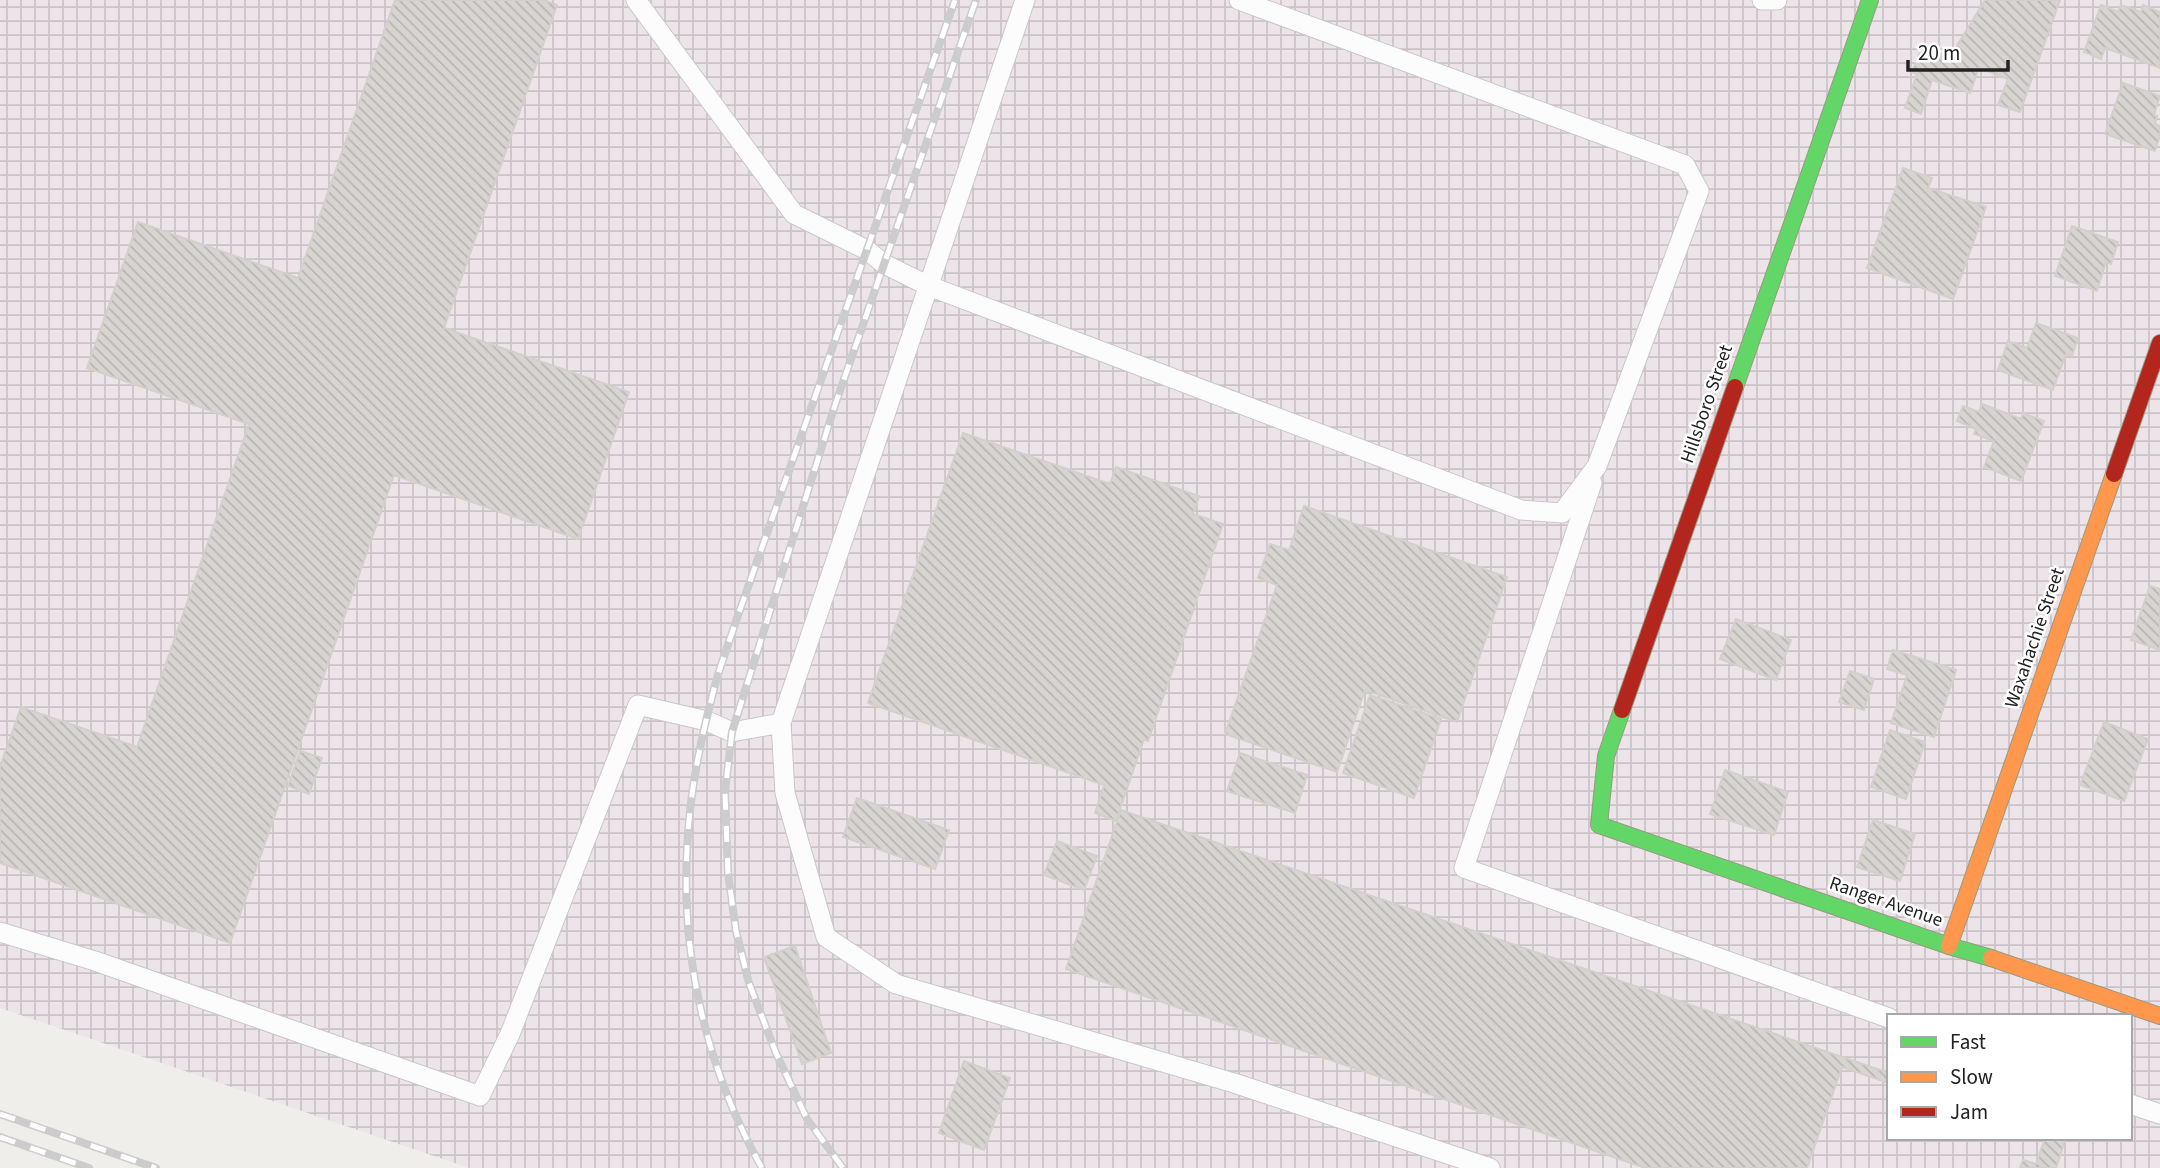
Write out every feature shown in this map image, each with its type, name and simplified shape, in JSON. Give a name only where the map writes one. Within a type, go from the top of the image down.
[{"type":"street","name":"Hillsboro Street","points":[[1599,825],[1606,757],[1870,0]]},
{"type":"street","name":"Waxahachie Street","points":[[1949,946],[2160,343]]},
{"type":"street","name":"Ranger Avenue","points":[[1599,825],[2160,1016]]},
{"type":"lane","points":[[636,0],[794,214],[867,250],[884,264],[929,286],[1521,510],[1562,513],[1597,466]]},
{"type":"lane","points":[[1024,0],[781,723],[785,793],[826,937],[896,984],[1234,1083],[1490,1168]]},
{"type":"lane","points":[[1238,0],[1685,165],[1699,191],[1597,466],[1464,868],[1887,1017]]},
{"type":"lane","points":[[1762,0],[1777,0]]},
{"type":"lane","points":[[0,932],[95,961],[480,1096],[510,1034],[638,705],[707,721],[732,732],[781,723]]},
{"type":"lane","points":[[2132,1105],[2160,1114]]},
{"type":"shaded area","points":[[0,0],[2160,0],[2160,1168],[469,1168],[0,1008]]},
{"type":"building","points":[[395,0],[544,0],[557,5],[444,328],[629,392],[578,539],[394,475],[230,943],[0,863],[0,767],[21,707],[137,747],[249,424],[87,368],[138,222],[298,278]]},
{"type":"building","points":[[1985,0],[2060,0],[2020,112],[1998,105],[2008,79],[1979,68],[1970,93],[1932,80],[1921,114],[1905,108],[1917,74],[1912,72],[1922,47],[1950,57]]},
{"type":"building","points":[[2101,5],[2118,12],[2121,5],[2141,12],[2143,5],[2160,12],[2160,68],[2105,48],[2101,59],[2084,52]]},
{"type":"building","points":[[2123,83],[2160,96],[2154,115],[2157,116],[2155,124],[2160,126],[2155,151],[2105,134]]},
{"type":"building","points":[[1903,168],[1932,178],[1928,188],[1986,207],[1953,299],[1867,268]]},
{"type":"building","points":[[2072,226],[2118,242],[2111,264],[2106,262],[2097,291],[2055,276]]},
{"type":"building","points":[[2036,323],[2078,338],[2072,356],[2066,354],[2053,390],[1998,370],[2008,341],[2027,348]]},
{"type":"building","points":[[1982,404],[2021,419],[2023,413],[2044,421],[2021,481],[1984,467],[1994,441],[1974,434],[1976,429],[1957,421],[1963,406],[1979,412]]},
{"type":"building","points":[[963,433],[1110,484],[1116,467],[1199,496],[1193,514],[1223,524],[1148,741],[1144,739],[1116,821],[1095,813],[1104,785],[868,703]]},
{"type":"building","points":[[1304,506],[1507,577],[1457,722],[1365,690],[1337,772],[1225,734],[1277,585],[1258,578],[1270,544],[1289,550]]},
{"type":"building","points":[[2150,586],[2160,589],[2160,650],[2131,640]]},
{"type":"building","points":[[1736,619],[1791,640],[1776,680],[1720,659]]},
{"type":"building","points":[[1893,650],[1956,670],[1934,737],[1891,723],[1907,675],[1887,669]]},
{"type":"building","points":[[1850,671],[1874,679],[1864,710],[1839,702]]},
{"type":"building","points":[[1370,695],[1441,719],[1414,798],[1343,773]]},
{"type":"building","points":[[2104,722],[2148,739],[2124,801],[2080,785]]},
{"type":"building","points":[[1890,730],[1925,742],[1906,799],[1871,787]]},
{"type":"building","points":[[300,751],[322,758],[309,794],[288,786]]},
{"type":"building","points":[[1240,753],[1307,775],[1295,813],[1227,791]]},
{"type":"building","points":[[1725,770],[1788,792],[1774,835],[1710,814]]},
{"type":"building","points":[[857,798],[949,830],[935,869],[843,837]]},
{"type":"building","points":[[1121,810],[1887,1072],[1887,1082],[1842,1067],[1807,1168],[1645,1168],[1066,969]]},
{"type":"building","points":[[1873,820],[1915,834],[1900,881],[1857,867]]},
{"type":"building","points":[[1057,841],[1097,856],[1084,890],[1044,875]]},
{"type":"building","points":[[795,946],[831,1053],[802,1064],[764,957]]},
{"type":"building","points":[[964,1061],[1010,1078],[984,1150],[939,1133]]},
{"type":"building","points":[[2044,1140],[2065,1140],[2056,1168],[2020,1168],[2023,1160],[2036,1164]]},
{"type":"railway","points":[[762,1168],[743,1132],[713,1055],[694,974],[686,891],[688,831],[695,773],[723,659],[955,0]]},
{"type":"railway","points":[[843,1168],[807,1119],[776,1053],[749,983],[736,931],[728,873],[725,792],[732,732],[835,405],[976,0]]},
{"type":"railway","points":[[0,1114],[156,1168]]},
{"type":"railway","points":[[0,1137],[89,1168]]},
{"type":"traffic: fast","points":[[1735,387],[1870,0]]},
{"type":"traffic: fast","points":[[1622,710],[1606,756],[1599,825],[1949,946],[1991,958]]},
{"type":"traffic: slow","points":[[1949,946],[2114,474]]},
{"type":"traffic: slow","points":[[1991,958],[2160,1016]]},
{"type":"traffic: jam","points":[[2114,474],[2160,343]]},
{"type":"traffic: jam","points":[[1622,710],[1735,387]]}]
